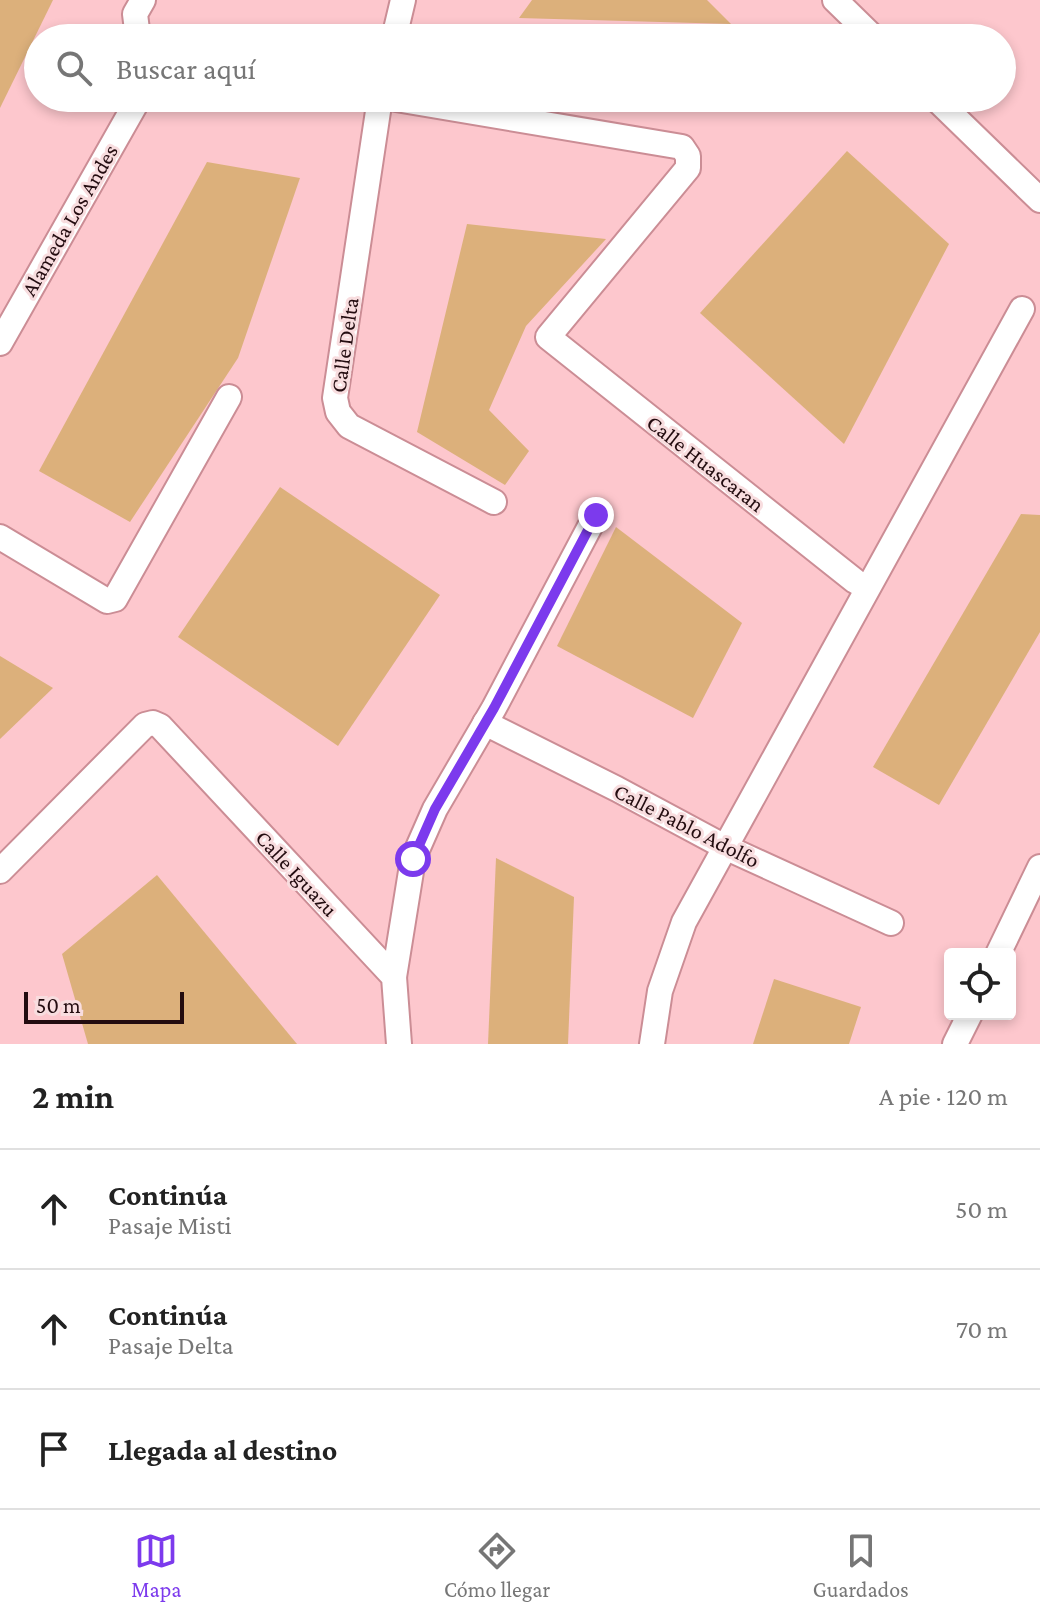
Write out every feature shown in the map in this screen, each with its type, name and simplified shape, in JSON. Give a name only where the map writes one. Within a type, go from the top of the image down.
[{"type":"street","points":[[136,24],[135,14],[143,0]]},
{"type":"street","points":[[397,24],[403,0]]},
{"type":"street","points":[[835,0],[860,24]]},
{"type":"street","name":"Alameda Los Andes","points":[[0,343],[131,112]]},
{"type":"street","name":"Calle Delta","points":[[378,112],[335,398],[338,412],[349,426],[494,502]]},
{"type":"street","name":"Calle Huascaran","points":[[473,112],[682,147],[688,156],[688,168],[548,337],[549,341],[867,588]]},
{"type":"street","points":[[949,112],[1040,200]]},
{"type":"street","points":[[652,1044],[660,991],[684,922],[1022,309]]},
{"type":"street","points":[[0,537],[107,601],[115,599],[229,397]]},
{"type":"street","points":[[399,1044],[394,977],[413,859],[435,809],[485,723],[596,515]]},
{"type":"street","name":"Calle Iguazu","points":[[0,871],[145,725],[153,723],[160,726],[394,977]]},
{"type":"street","name":"Calle Pablo Adolfo","points":[[485,723],[725,847],[891,923]]},
{"type":"street","points":[[1001,948],[1040,867]]},
{"type":"street","points":[[955,1044],[967,1020]]},
{"type":"shaded area","points":[[0,0],[53,0],[41,24],[24,24],[24,59],[0,108]]},
{"type":"shaded area","points":[[532,0],[707,0],[731,24],[519,18]]},
{"type":"shaded area","points":[[847,151],[949,244],[844,444],[700,313]]},
{"type":"shaded area","points":[[207,162],[300,178],[238,358],[130,522],[39,471]]},
{"type":"shaded area","points":[[467,224],[606,239],[526,326],[489,410],[529,451],[505,485],[417,432]]},
{"type":"shaded area","points":[[280,487],[440,595],[338,746],[178,637]]},
{"type":"shaded area","points":[[1021,514],[1040,515],[1040,632],[939,805],[873,767]]},
{"type":"shaded area","points":[[616,527],[742,623],[693,718],[557,646]]},
{"type":"shaded area","points":[[0,656],[53,688],[0,739]]},
{"type":"shaded area","points":[[496,858],[574,897],[568,1044],[488,1044]]},
{"type":"shaded area","points":[[157,875],[297,1044],[88,1044],[62,954]]},
{"type":"shaded area","points":[[774,979],[861,1007],[849,1044],[753,1044]]},
{"type":"route","points":[[413,859],[435,809],[494,708],[596,515]]}]
